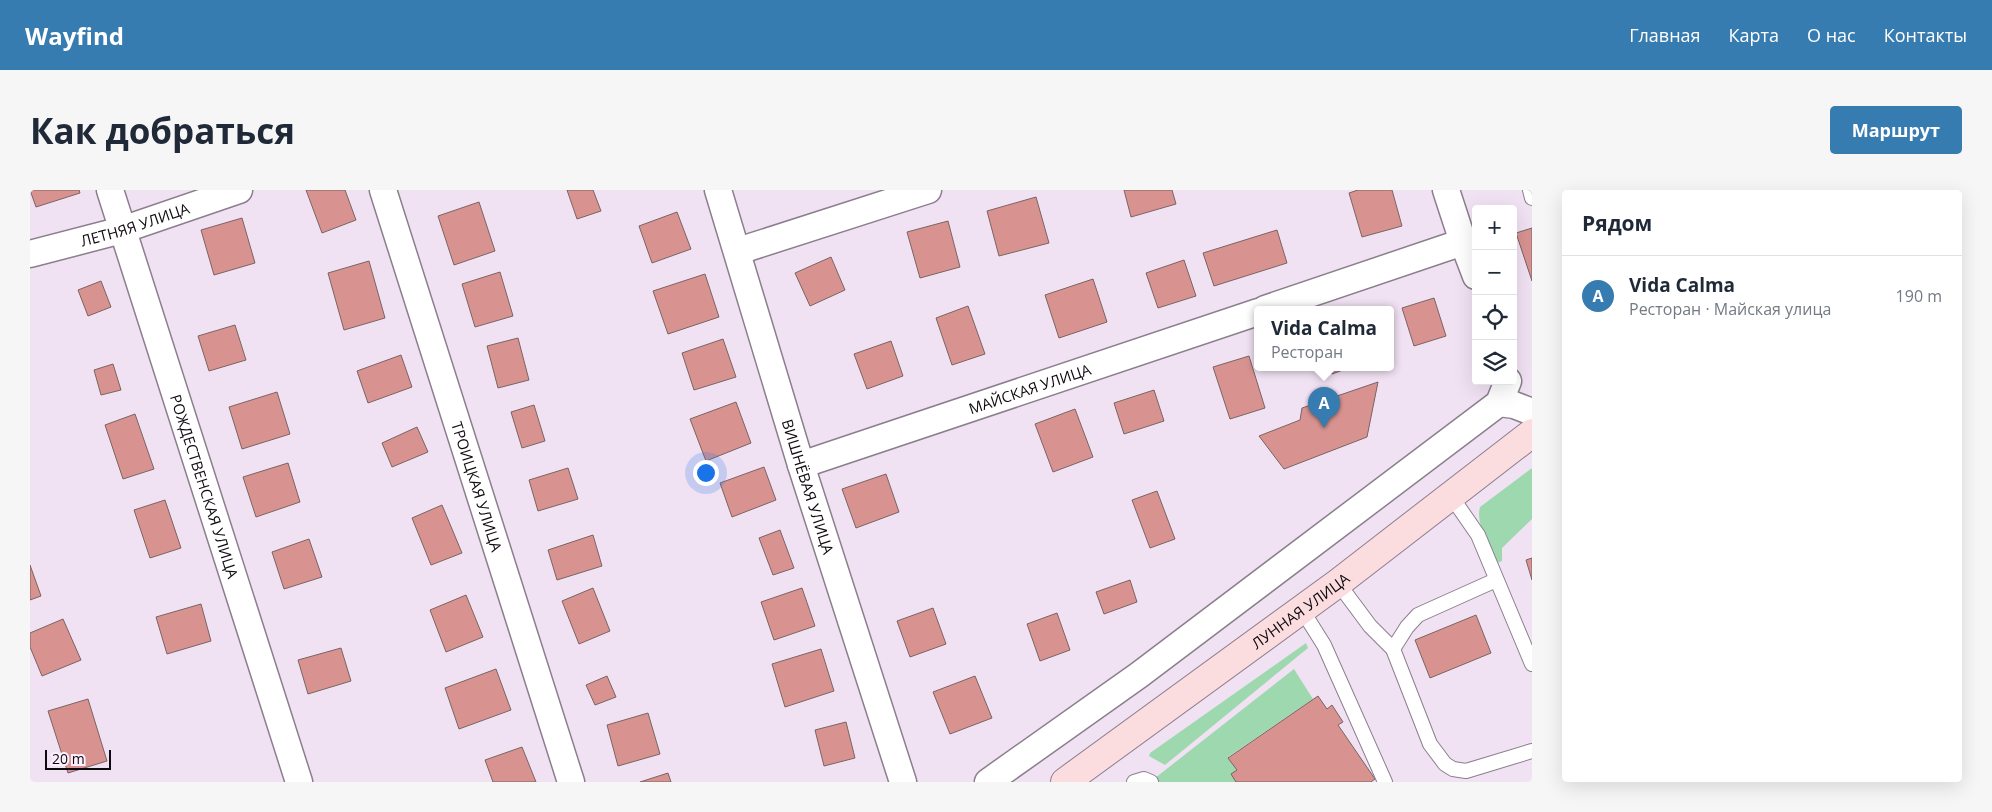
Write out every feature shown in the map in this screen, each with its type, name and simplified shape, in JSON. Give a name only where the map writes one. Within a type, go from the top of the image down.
[{"type":"street","name":"РОЖДЕСТВЕНСКАЯ УЛИЦА","points":[[110,190],[299,782]]},
{"type":"street","name":"ЛЕТНЯЯ УЛИЦА","points":[[30,254],[122,230],[239,190]]},
{"type":"street","name":"ТРОИЦКАЯ УЛИЦА","points":[[384,190],[571,782]]},
{"type":"street","name":"ВИШНЁВАЯ УЛИЦА","points":[[718,190],[801,465],[902,782]]},
{"type":"street","points":[[738,252],[928,190]]},
{"type":"street","points":[[1446,190],[1472,266]]},
{"type":"street","points":[[1274,306],[1463,242]]},
{"type":"street","name":"МАЙСКАЯ УЛИЦА","points":[[801,465],[1254,313]]},
{"type":"street","points":[[988,782],[1139,675],[1504,392],[1514,405],[1532,412]]},
{"type":"street","name":"ЛУННАЯ УЛИЦА","points":[[1065,782],[1302,610],[1532,433]]},
{"type":"lane","points":[[1530,190],[1532,198]]},
{"type":"lane","points":[[1451,496],[1474,529],[1532,664]]},
{"type":"lane","points":[[1393,649],[1407,627],[1418,615],[1496,580]]},
{"type":"lane","points":[[1338,583],[1374,632],[1393,649],[1430,744],[1445,764],[1453,769],[1466,771],[1532,752]]},
{"type":"lane","points":[[1302,610],[1324,645],[1385,782]]},
{"type":"lane","points":[[1134,782],[1144,779],[1151,782]]},
{"type":"green space","points":[[1532,468],[1532,519],[1502,548],[1502,561],[1497,563],[1484,536],[1479,514],[1480,507]]},
{"type":"green space","points":[[1306,643],[1308,648],[1165,765],[1149,756],[1150,753]]},
{"type":"green space","points":[[1294,669],[1313,699],[1228,757],[1237,770],[1236,782],[1150,782]]},
{"type":"building","points":[[30,190],[79,190],[80,193],[36,207]]},
{"type":"building","points":[[306,190],[345,190],[356,220],[322,233]]},
{"type":"building","points":[[567,190],[593,190],[601,211],[577,219]]},
{"type":"building","points":[[1124,190],[1172,190],[1176,204],[1131,217]]},
{"type":"building","points":[[1358,190],[1392,190],[1402,226],[1362,237],[1349,193]]},
{"type":"building","points":[[1036,197],[1049,243],[999,256],[987,211]]},
{"type":"building","points":[[479,202],[495,251],[454,265],[438,216]]},
{"type":"building","points":[[677,212],[691,249],[652,263],[639,226]]},
{"type":"building","points":[[242,218],[255,263],[214,275],[201,230]]},
{"type":"building","points":[[948,221],[960,267],[920,278],[907,232]]},
{"type":"building","points":[[1532,228],[1532,281],[1517,236],[1517,233]]},
{"type":"building","points":[[1277,230],[1287,263],[1214,286],[1203,253]]},
{"type":"building","points":[[831,257],[845,290],[810,306],[795,273]]},
{"type":"building","points":[[1184,260],[1196,296],[1158,308],[1146,273]]},
{"type":"building","points":[[369,261],[385,318],[344,330],[328,273]]},
{"type":"building","points":[[500,272],[513,316],[475,327],[462,284]]},
{"type":"building","points":[[705,274],[719,317],[668,334],[653,291]]},
{"type":"building","points":[[1093,279],[1107,322],[1059,338],[1045,295]]},
{"type":"building","points":[[101,281],[111,307],[88,316],[78,290]]},
{"type":"building","points":[[1434,298],[1446,336],[1414,346],[1402,308]]},
{"type":"building","points":[[968,306],[985,354],[952,365],[936,318]]},
{"type":"building","points":[[235,325],[246,360],[209,371],[198,336]]},
{"type":"building","points":[[518,338],[529,380],[498,388],[487,346]]},
{"type":"building","points":[[723,339],[736,377],[694,390],[682,353]]},
{"type":"building","points":[[891,341],[903,376],[867,389],[854,354]]},
{"type":"building","points":[[401,355],[412,387],[368,403],[357,371]]},
{"type":"building","points":[[1249,356],[1265,408],[1230,419],[1213,367]]},
{"type":"building","points":[[113,364],[121,390],[101,395],[94,370]]},
{"type":"building","points":[[1378,382],[1367,437],[1284,469],[1259,436],[1300,420],[1302,408]]},
{"type":"building","points":[[1154,390],[1164,421],[1124,434],[1114,403]]},
{"type":"building","points":[[277,392],[290,434],[242,449],[229,407]]},
{"type":"building","points":[[736,402],[751,443],[706,461],[690,419]]},
{"type":"building","points":[[534,405],[545,441],[522,448],[511,412]]},
{"type":"building","points":[[1075,409],[1093,457],[1053,472],[1035,424]]},
{"type":"building","points":[[135,414],[154,469],[123,479],[105,425]]},
{"type":"building","points":[[417,427],[428,452],[392,467],[382,443]]},
{"type":"building","points":[[288,463],[300,502],[256,517],[243,477]]},
{"type":"building","points":[[764,467],[776,500],[732,517],[720,483]]},
{"type":"building","points":[[568,468],[578,499],[538,511],[529,480]]},
{"type":"building","points":[[886,474],[899,512],[856,528],[842,489]]},
{"type":"building","points":[[1157,491],[1175,539],[1150,548],[1132,500]]},
{"type":"building","points":[[165,500],[181,548],[150,558],[134,510]]},
{"type":"building","points":[[442,505],[462,553],[431,565],[412,518]]},
{"type":"building","points":[[780,530],[794,568],[773,575],[759,538]]},
{"type":"building","points":[[593,535],[602,566],[557,580],[548,550]]},
{"type":"building","points":[[309,539],[322,577],[284,589],[272,552]]},
{"type":"building","points":[[1532,558],[1532,580],[1526,560]]},
{"type":"building","points":[[30,565],[41,596],[30,600]]},
{"type":"building","points":[[1130,580],[1137,602],[1104,614],[1096,592]]},
{"type":"building","points":[[593,588],[610,631],[579,644],[562,601]]},
{"type":"building","points":[[802,588],[815,626],[774,640],[761,602]]},
{"type":"building","points":[[466,595],[483,637],[446,652],[430,610]]},
{"type":"building","points":[[201,604],[211,641],[167,654],[156,617]]},
{"type":"building","points":[[933,608],[946,644],[910,657],[897,621]]},
{"type":"building","points":[[1057,613],[1070,650],[1040,661],[1027,624]]},
{"type":"building","points":[[1476,615],[1491,653],[1430,678],[1415,640]]},
{"type":"building","points":[[63,619],[81,660],[42,676],[30,647],[30,633]]},
{"type":"building","points":[[341,648],[351,681],[308,694],[298,660]]},
{"type":"building","points":[[821,649],[834,691],[785,707],[772,664]]},
{"type":"building","points":[[496,669],[511,710],[459,729],[445,688]]},
{"type":"building","points":[[607,676],[616,697],[595,705],[586,685]]},
{"type":"building","points":[[975,676],[992,718],[950,734],[933,692]]},
{"type":"building","points":[[1318,696],[1327,709],[1332,705],[1343,722],[1338,725],[1375,779],[1371,782],[1236,782],[1231,774],[1237,770],[1228,758]]},
{"type":"building","points":[[88,699],[107,761],[68,773],[48,711]]},
{"type":"building","points":[[648,713],[660,754],[618,766],[607,725]]},
{"type":"building","points":[[846,722],[855,758],[824,766],[815,730]]},
{"type":"building","points":[[522,747],[536,782],[493,782],[485,760]]},
{"type":"building","points":[[668,773],[671,782],[640,782]]},
{"type":"place","name":"Vida Calma","points":[[1324,428]]}]
